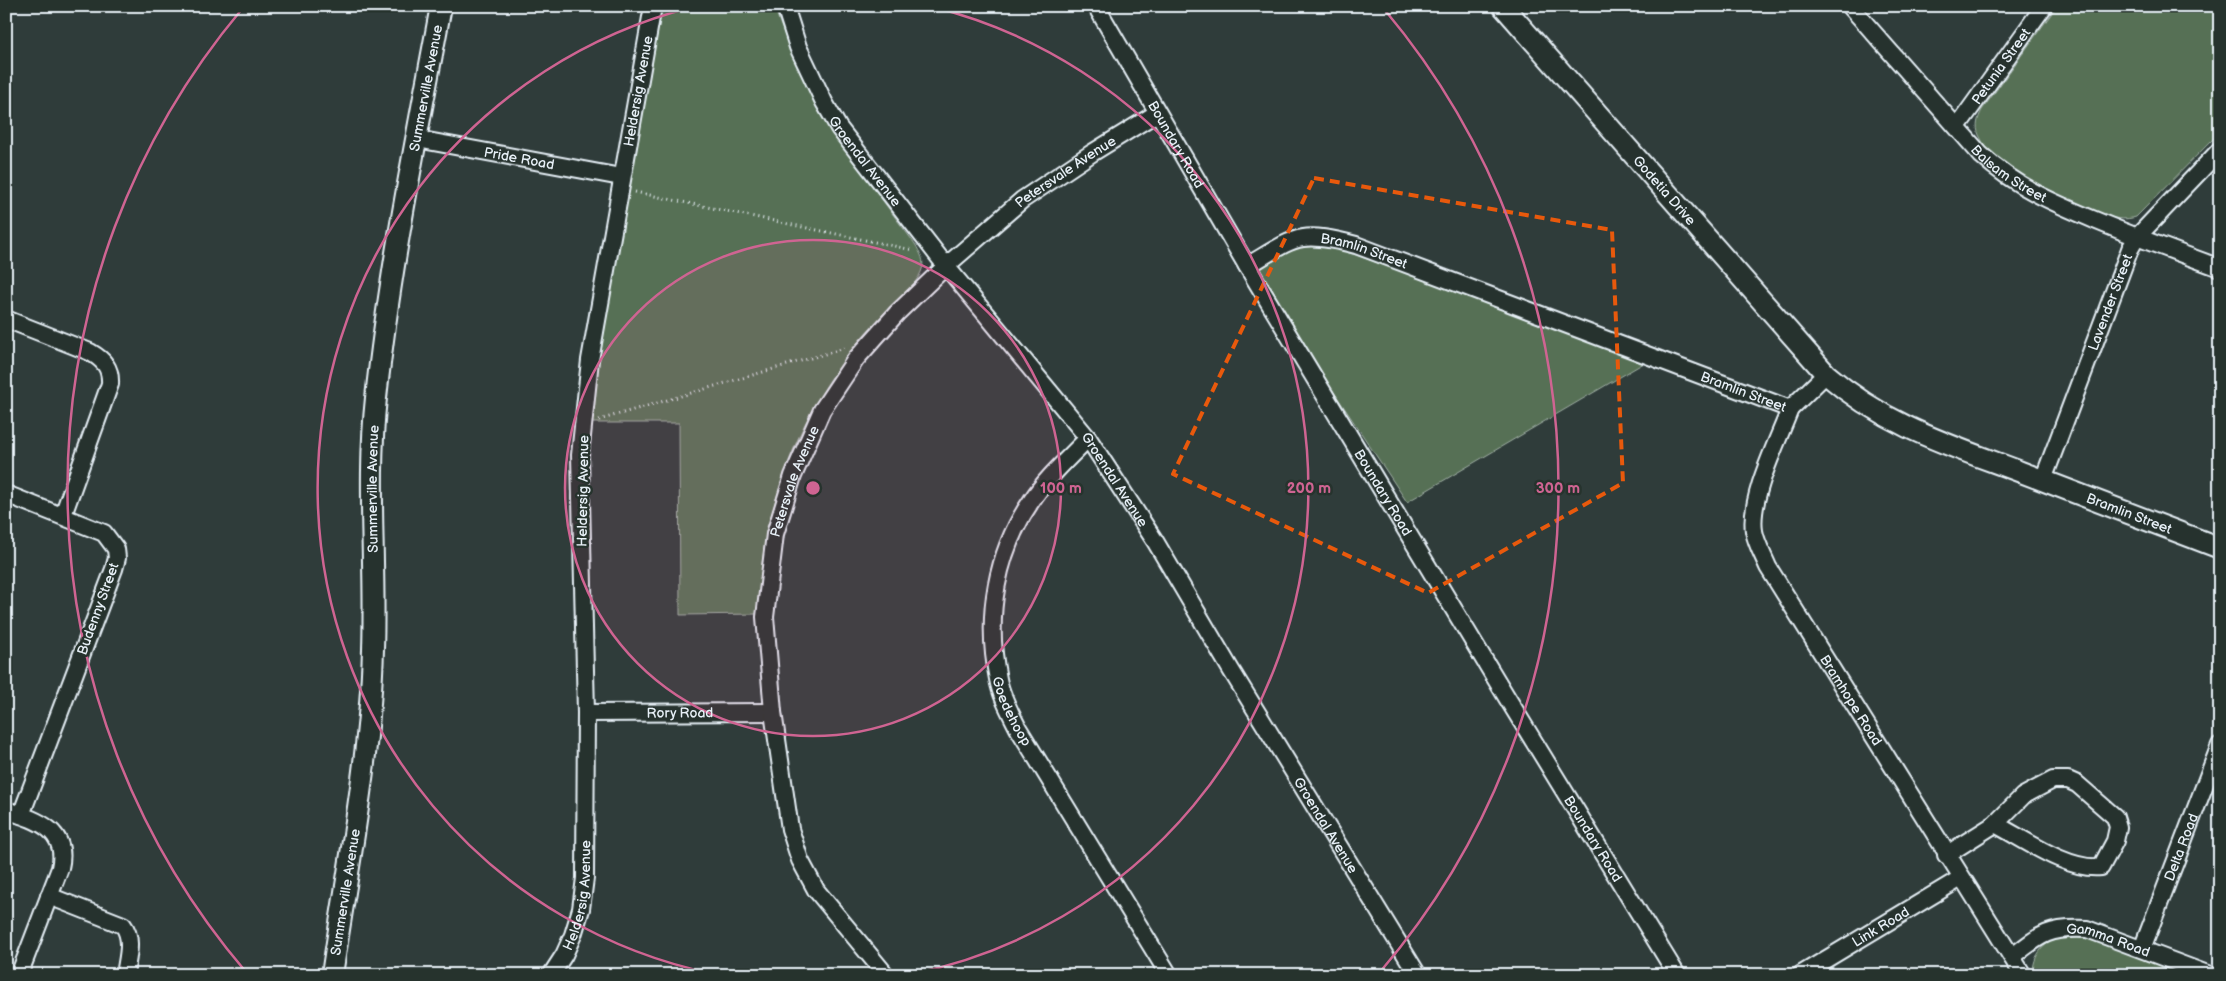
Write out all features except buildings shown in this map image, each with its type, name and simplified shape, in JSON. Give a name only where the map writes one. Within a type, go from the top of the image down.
[{"type":"street","name":"Summerville Avenue","points":[[332,975],[365,753],[373,650],[372,489],[375,400],[389,299],[441,6]]},
{"type":"street","name":"Heldersig Avenue","points":[[551,975],[564,955],[581,909],[585,878],[586,713],[580,455],[590,360],[652,6]]},
{"type":"street","name":"Groendal Avenue","points":[[785,6],[798,47],[824,102],[839,128],[942,261],[1088,438],[1155,541],[1236,678],[1418,975]]},
{"type":"street","name":"Boundary Road","points":[[1096,6],[1247,266],[1509,701],[1677,975]]},
{"type":"street","name":"Godetia Drive","points":[[1503,6],[1826,374]]},
{"type":"street","name":"Balsam Street","points":[[1850,6],[1999,172],[2026,189],[2137,237],[2220,268]]},
{"type":"street","name":"Petunia Street","points":[[1957,127],[2044,6]]},
{"type":"street","name":"Petersvale Avenue","points":[[886,975],[816,890],[800,860],[785,805],[773,712],[765,617],[775,534],[793,476],[822,410],[856,358],[942,261],[1022,200],[1092,153],[1157,113]]},
{"type":"street","name":"Pride Road","points":[[417,139],[620,183]]},
{"type":"street","name":"Lavender Street","points":[[2043,480],[2115,284],[2130,249],[2137,237],[2220,150]]},
{"type":"street","name":"Bramlin Street","points":[[1247,266],[1292,239],[1308,236],[1325,237],[1356,245],[1790,409],[1826,374],[1863,404],[1899,424],[2220,548]]},
{"type":"street","points":[[6,319],[90,352],[100,357],[110,371],[110,384],[63,515]]},
{"type":"street","name":"Bramhope Road","points":[[1790,409],[1768,466],[1757,504],[1754,530],[1759,546],[1768,567],[1946,855],[2023,975]]},
{"type":"street","name":"Goedehoop","points":[[1088,438],[1032,499],[1015,527],[1001,562],[993,607],[993,644],[998,680],[1007,706],[1018,728],[1169,975]]},
{"type":"street","name":"Budenny Street","points":[[6,494],[63,515],[104,533],[116,550],[117,558],[13,812]]},
{"type":"street","name":"Rory Road","points":[[586,713],[773,712]]},
{"type":"street","name":"Delta Road","points":[[2142,949],[2220,745]]},
{"type":"street","points":[[1946,855],[1995,824],[2023,796],[2053,780],[2068,780],[2077,784],[2115,817],[2118,827],[2115,841],[2108,857],[2101,867],[2090,868],[2053,855],[1995,824]]},
{"type":"street","points":[[13,812],[50,830],[61,843],[62,860],[19,975]]},
{"type":"street","name":"Link Road","points":[[1800,975],[1961,878]]},
{"type":"street","points":[[49,896],[123,925],[128,932],[130,940],[125,975]]},
{"type":"street","name":"Gamma Road","points":[[2012,957],[2036,938],[2051,930],[2068,928],[2087,929],[2210,975]]},
{"type":"path","points":[[620,183],[942,261]]},
{"type":"path","points":[[584,424],[873,340]]},
{"type":"highlighted area","points":[[1314,178],[1612,230],[1623,483],[1428,593],[1173,474]]},
{"type":"green space","points":[[662,6],[774,6],[800,71],[834,131],[873,188],[915,244],[923,261],[919,277],[864,335],[826,386],[794,447],[772,512],[767,534],[762,564],[758,614],[680,615],[679,423],[591,423],[599,355]]},
{"type":"green space","points":[[2057,6],[2220,6],[2220,132],[2136,217],[2122,219],[2108,216],[2038,187],[2023,179],[1997,160],[1979,135],[1977,128],[1982,110]]},
{"type":"green space","points":[[1311,239],[1649,360],[1407,502],[1254,272]]},
{"type":"green space","points":[[2065,935],[2087,937],[2186,975],[2033,975],[2033,967],[2041,949],[2052,940]]}]
